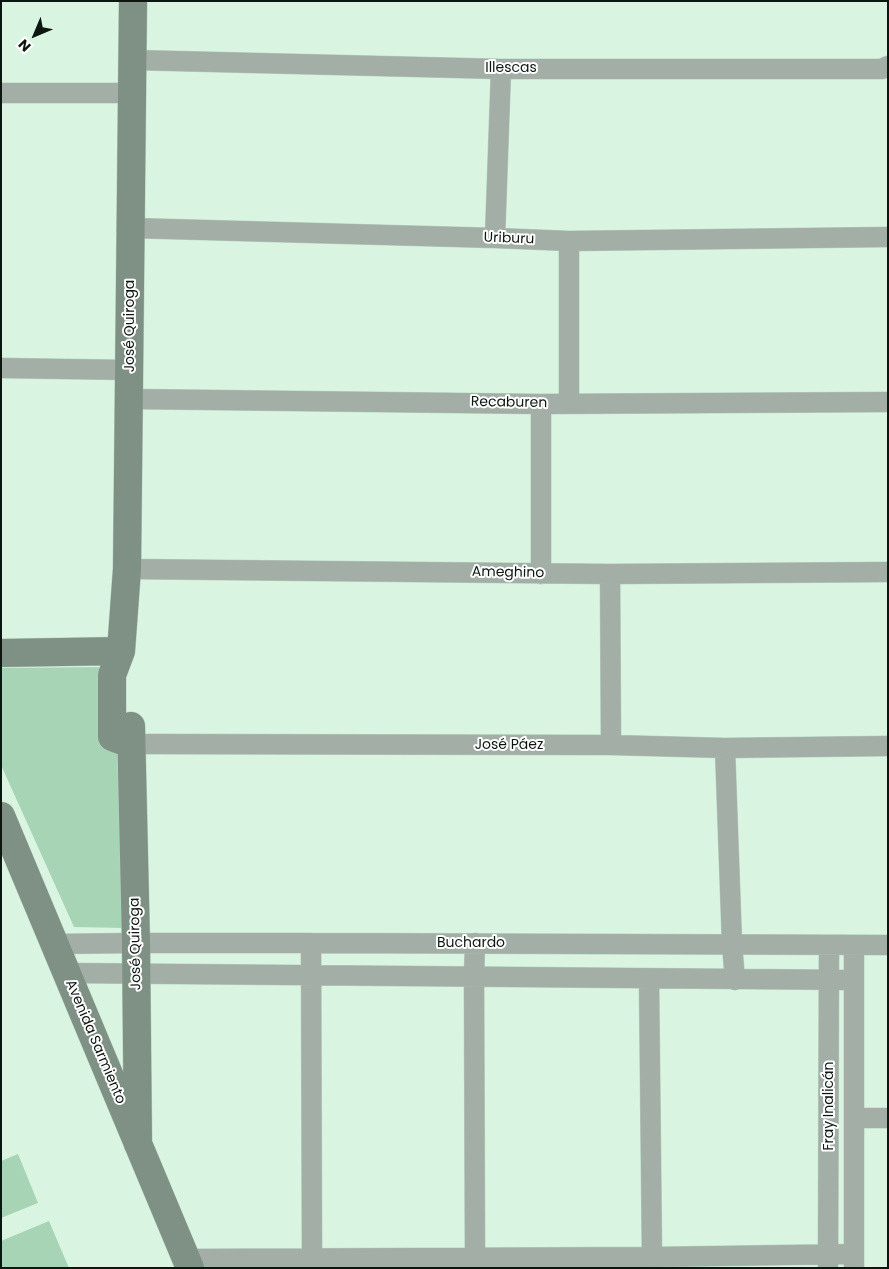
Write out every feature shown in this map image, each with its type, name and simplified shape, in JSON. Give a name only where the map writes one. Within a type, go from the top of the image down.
[{"type":"street","name":"José Quiroga","points":[[133,1],[127,569],[121,651],[112,676],[112,736],[131,744],[137,974],[138,1144]]},
{"type":"street","name":"Illescas","points":[[133,60],[501,69],[882,69],[888,66]]},
{"type":"street","points":[[495,238],[501,69]]},
{"type":"street","points":[[1,93],[133,93]]},
{"type":"street","name":"Uriburu","points":[[131,228],[569,241],[888,237]]},
{"type":"street","points":[[569,241],[569,404]]},
{"type":"street","points":[[1,368],[129,370]]},
{"type":"street","name":"Recaburen","points":[[130,399],[541,404],[888,402]]},
{"type":"street","points":[[541,404],[542,574]]},
{"type":"street","name":"Ameghino","points":[[127,569],[542,574],[888,572]]},
{"type":"street","points":[[610,574],[611,745]]},
{"type":"street","points":[[1,653],[121,651]]},
{"type":"street","name":"José Páez","points":[[131,744],[611,745],[724,748],[888,746]]},
{"type":"street","points":[[724,748],[735,980]]},
{"type":"street","name":"Avenida Sarmiento","points":[[1,816],[188,1264]]},
{"type":"street","points":[[311,943],[312,1258]]},
{"type":"street","name":"Buchardo","points":[[54,944],[888,945]]},
{"type":"street","points":[[475,944],[476,1258]]},
{"type":"street","name":"Fray Inalicán","points":[[828,1261],[829,945]]},
{"type":"street","name":"Fray Inalicán","points":[[854,945],[854,1261]]},
{"type":"street","points":[[66,973],[854,980]]},
{"type":"street","points":[[649,979],[652,1257]]},
{"type":"street","points":[[855,1118],[888,1118]]},
{"type":"street","points":[[188,1264],[312,1258],[652,1257],[854,1261]]},
{"type":"green space","points":[[113,667],[125,928],[74,927],[1,765],[1,668]]},
{"type":"green space","points":[[18,1154],[38,1203],[1,1218],[1,1161]]},
{"type":"green space","points":[[49,1221],[69,1268],[1,1268],[1,1241]]}]
